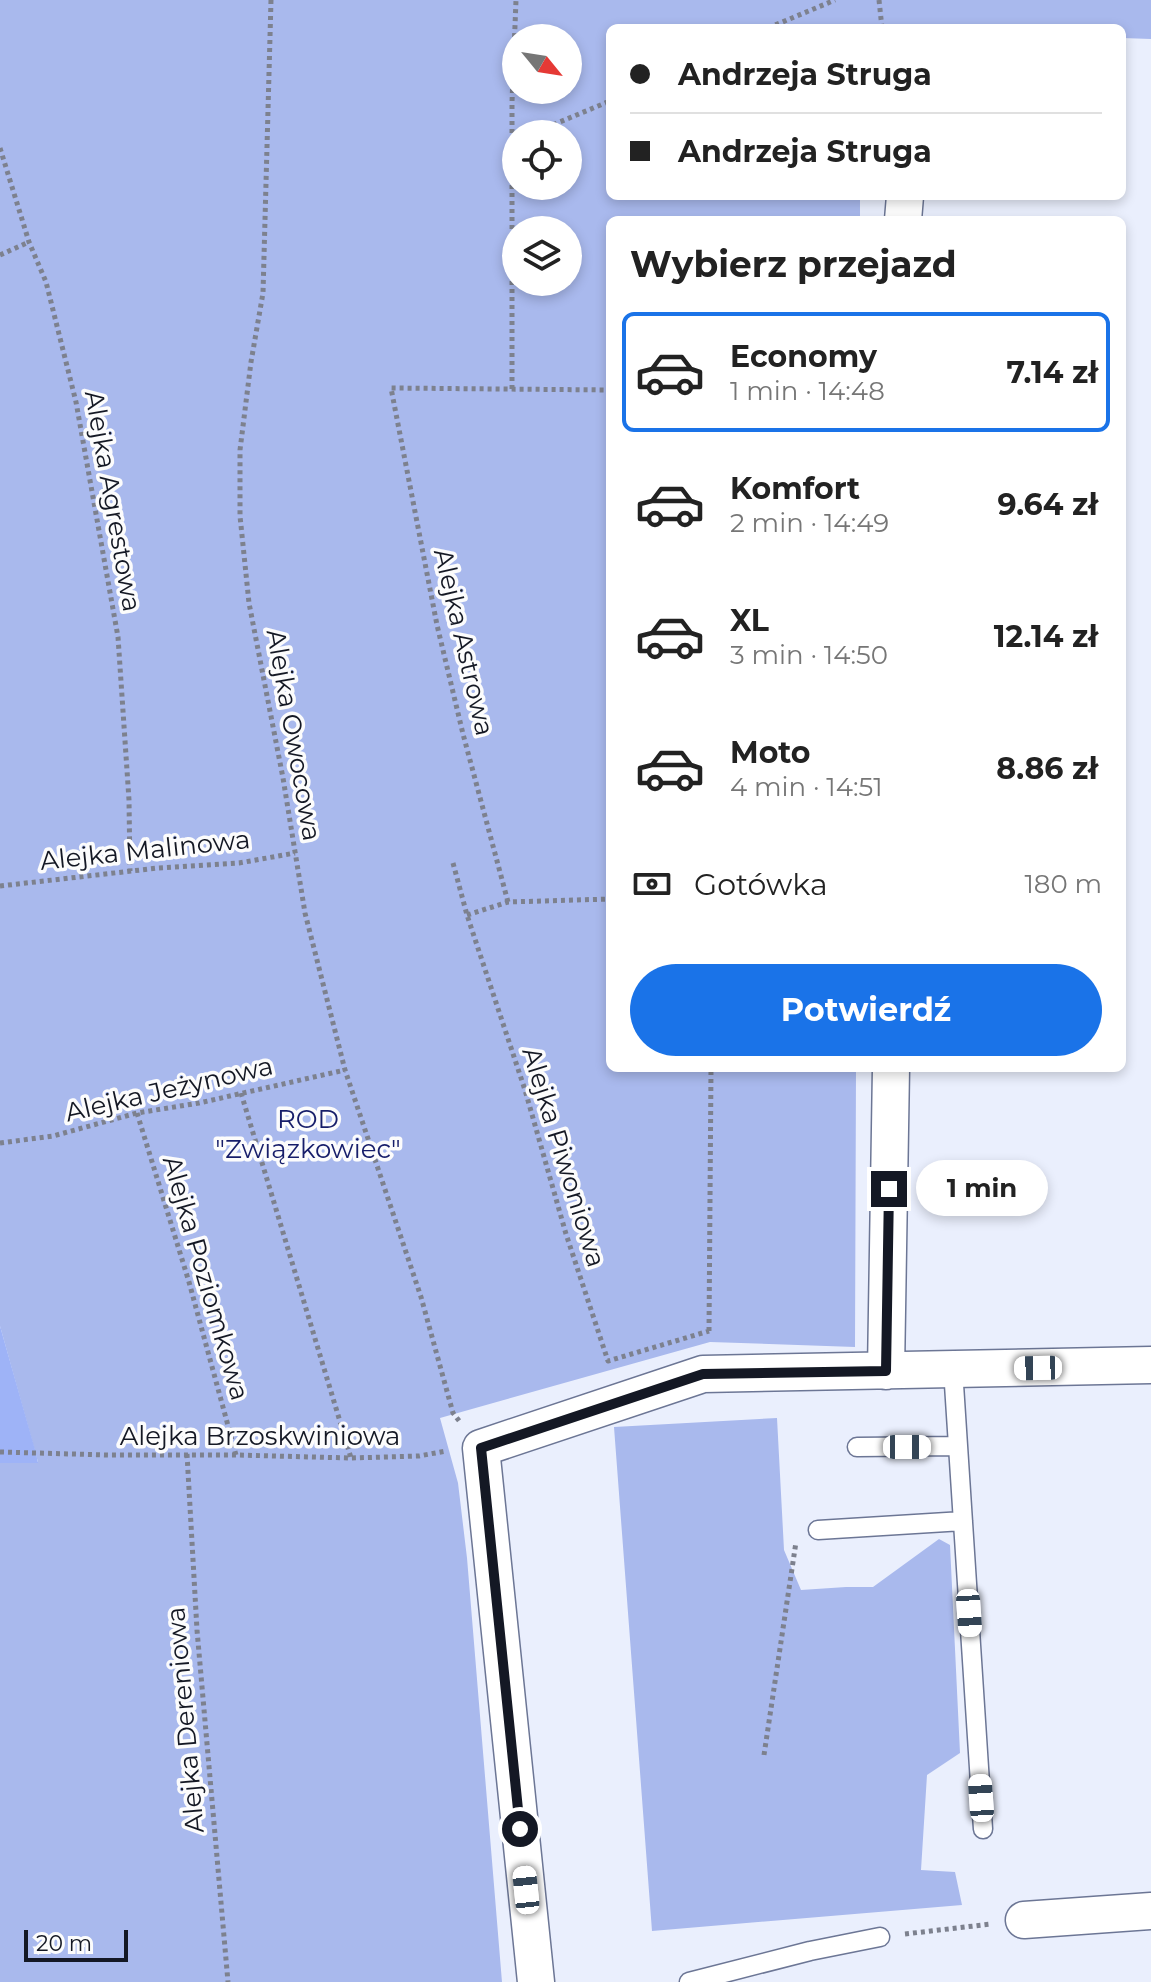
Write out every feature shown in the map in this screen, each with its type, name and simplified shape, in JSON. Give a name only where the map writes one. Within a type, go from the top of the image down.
[{"type":"street","points":[[886,1371],[891,1072]]},
{"type":"street","points":[[536,1982],[481,1454],[703,1374],[1151,1365]]},
{"type":"street","points":[[1024,1920],[1151,1911]]},
{"type":"lane","points":[[953,1369],[983,1829]]},
{"type":"lane","points":[[857,1447],[958,1446]]},
{"type":"lane","points":[[818,1530],[963,1521]]},
{"type":"lane","points":[[689,1982],[810,1951],[880,1937]]},
{"type":"path","name":"Alejka Owocowa","points":[[271,0],[263,293],[240,450],[240,516],[249,603],[305,913],[345,1070],[421,1297],[453,1413],[481,1454]]},
{"type":"path","points":[[514,120],[516,0]]},
{"type":"path","points":[[778,24],[835,0]]},
{"type":"path","points":[[879,0],[882,24]]},
{"type":"path","points":[[565,120],[606,103]]},
{"type":"path","name":"Alejka Agrestowa","points":[[0,148],[29,242],[46,282],[76,402],[118,637],[129,800],[130,871]]},
{"type":"path","points":[[514,200],[512,389],[606,390]]},
{"type":"path","points":[[0,255],[29,242]]},
{"type":"path","name":"Alejka Astrowa","points":[[508,902],[437,625],[391,388],[512,389]]},
{"type":"path","name":"Alejka Malinowa","points":[[0,886],[130,871],[239,863],[295,853]]},
{"type":"path","name":"Alejka Piwoniowa","points":[[453,863],[608,1361],[710,1328],[711,1072]]},
{"type":"path","points":[[467,915],[508,902],[606,899]]},
{"type":"path","name":"Alejka Jeżynowa","points":[[0,1143],[53,1136],[137,1113],[345,1070]]},
{"type":"path","points":[[241,1093],[351,1458]]},
{"type":"path","name":"Alejka Poziomkowa","points":[[137,1113],[189,1282],[236,1455]]},
{"type":"path","name":"Alejka Brzoskwiniowa","points":[[0,1452],[351,1458],[419,1456],[447,1451],[481,1454]]},
{"type":"path","name":"Alejka Dereniowa","points":[[187,1454],[197,1630],[228,1982]]},
{"type":"path","points":[[764,1755],[797,1530],[818,1530]]},
{"type":"path","points":[[880,1937],[1024,1920]]},
{"type":"green space","name":"ROD \"Związkowiec\"","points":[[0,0],[1151,0],[1151,39],[1126,38],[1126,24],[606,24],[606,200],[860,200],[860,216],[606,216],[606,1072],[856,1072],[855,1347],[710,1342],[440,1418],[458,1483],[467,1558],[502,1982],[0,1982],[0,1463],[38,1462],[0,1326]]},
{"type":"green space","points":[[777,1418],[784,1550],[801,1590],[873,1587],[939,1539],[950,1545],[960,1753],[927,1775],[921,1870],[955,1872],[962,1905],[652,1931],[614,1427]]},
{"type":"shaded area","points":[[0,1326],[36,1453],[38,1463],[0,1463]]},
{"type":"route","points":[[520,1829],[481,1448],[703,1374],[886,1371],[889,1189]]}]
